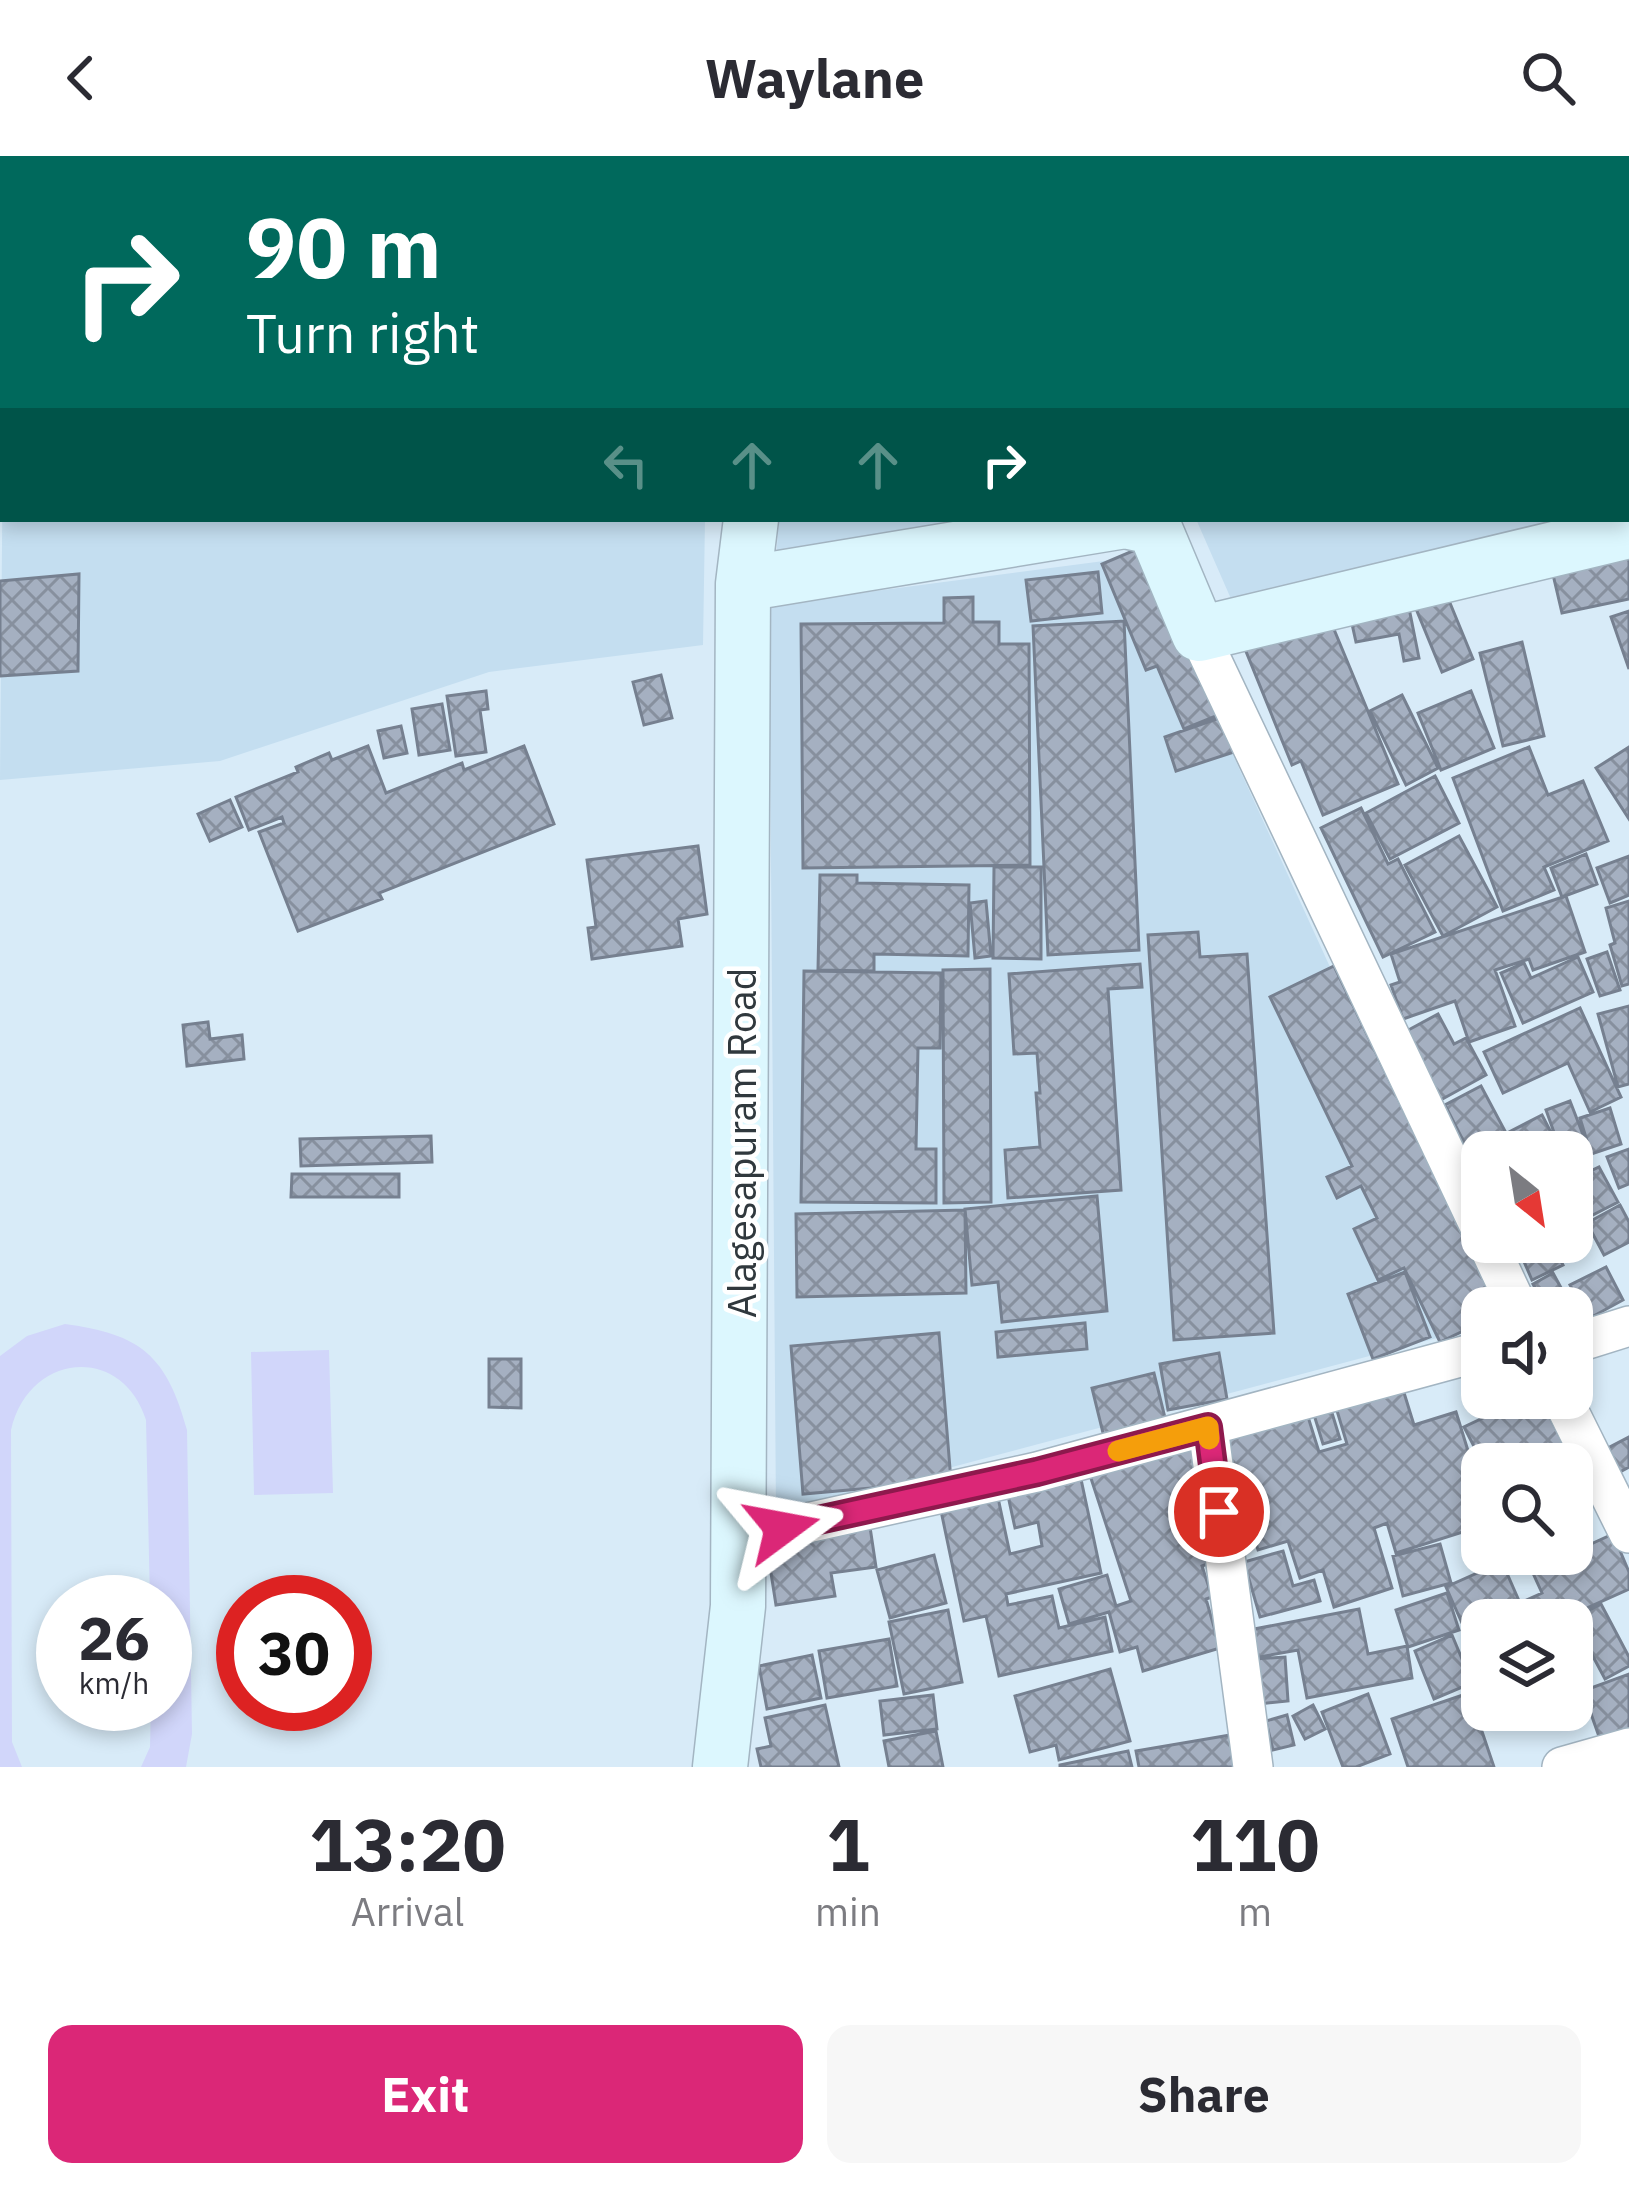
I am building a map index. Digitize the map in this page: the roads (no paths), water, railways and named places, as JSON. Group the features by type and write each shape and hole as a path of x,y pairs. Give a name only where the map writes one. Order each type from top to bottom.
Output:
{"main road":[{"name":"Alagesapuram Road","path":"720,1767 738,1606 743,584 752,522"},
{"path":"743,584 1119,522"},
{"path":"1130,522 1154,527 1199,634 1629,531"}],"street":[{"path":"1199,634 1461,1188"},
{"path":"1593,1338 1629,1326"},
{"path":"739,1538 1037,1472 1461,1357"},
{"path":"1572,1419 1629,1534"},
{"path":"1208,1427 1252,1767"},
{"path":"1562,1767 1629,1748"}]}
